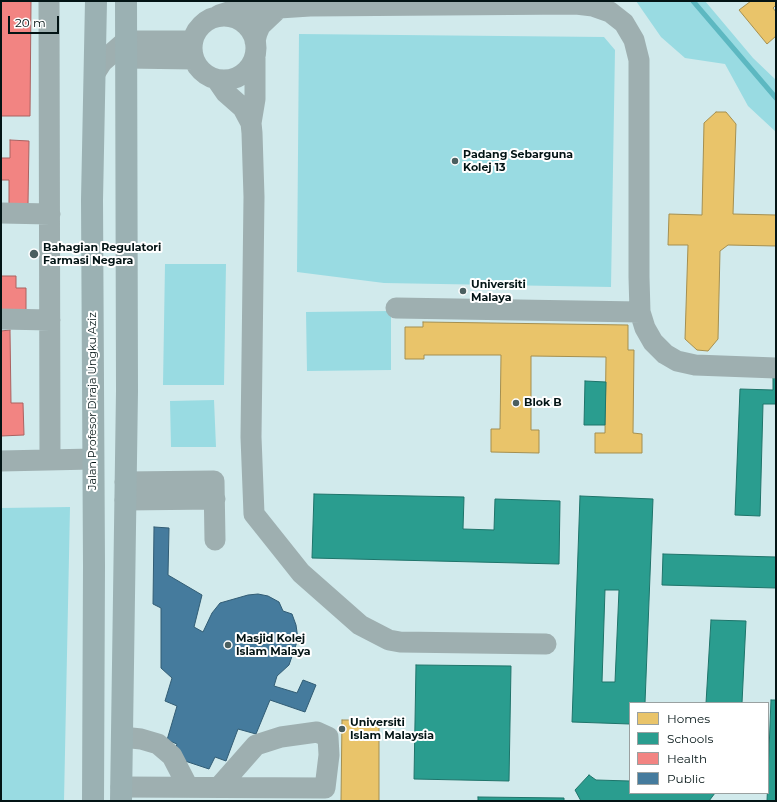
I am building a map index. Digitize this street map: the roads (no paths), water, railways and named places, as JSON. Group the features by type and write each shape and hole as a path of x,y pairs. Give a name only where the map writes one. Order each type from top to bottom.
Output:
{"main road":[{"name":"Jalan Profesor Diraja Ungku Aziz","path":"93,801 94,566 92,200 96,1"},
{"path":"121,794 127,391 126,1"},
{"path":"79,801 81,693 94,566"}],"lane":[{"path":"49,1 50,460"},
{"path":"213,18 224,16 234,18 244,23 251,31 255,50 247,70 236,79 226,81 217,80 207,76 199,69 193,50 195,34 200,27 213,18 228,11 241,8 576,4 593,6 610,12 624,23 634,40 639,60 639,277 640,312 645,328 653,342 665,354 678,361 695,365 776,368"},
{"path":"279,8 260,26 256,33 256,93 251,122 254,197 251,437 254,514 301,572 360,625 389,640 400,642 546,644"},
{"path":"95,73 102,62 126,50 193,50"},
{"path":"217,80 226,93 243,108 251,122"},
{"path":"1,213 50,214"},
{"path":"396,308 640,312"},
{"path":"1,319 50,320"},
{"path":"1,461 93,459"},
{"path":"125,491 214,481 215,540"},
{"path":"121,794 188,787 325,788 329,754 328,737 316,732 281,737 256,745 219,787"},
{"path":"122,737 158,744 172,756 188,787"}],"waterway":[{"path":"693,1 776,98"}],"place":[{"name":"Padang Sebarguna Kolej 13","path":"455,161"},
{"name":"Bahagian Regulatori Farmasi Negara","path":"34,254"},
{"name":"Universiti Malaya","path":"463,291"},
{"name":"Blok B","path":"516,403"},
{"name":"Masjid Kolej Islam Malaya","path":"228,645"},
{"name":"Universiti Islam Malaysia","path":"342,729"}]}
